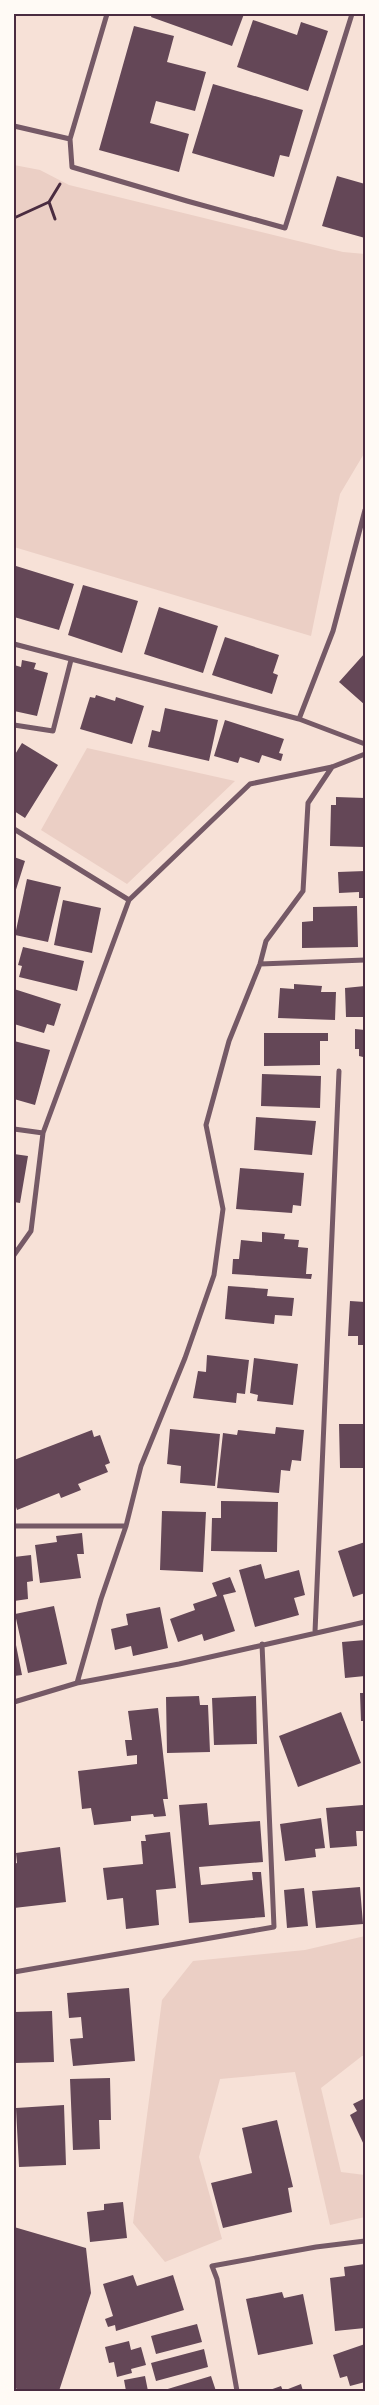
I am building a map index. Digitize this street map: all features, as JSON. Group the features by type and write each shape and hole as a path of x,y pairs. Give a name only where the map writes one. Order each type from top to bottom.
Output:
{"street":[{"path":"107,14 70,139 72,166 285,228 352,14"},
{"path":"14,126 70,139"},
{"path":"299,719 333,631 365,510"},
{"path":"14,644 299,719 365,744"},
{"path":"14,725 53,731 71,660"},
{"path":"14,1255 31,1231 43,1133 129,900 250,784 332,767 365,754"},
{"path":"77,1682 101,1599 126,1526 140,1466 185,1358 214,1275 223,1209 206,1125 229,1040 260,964 266,941 303,891 308,802 332,767"},
{"path":"14,829 129,900"},
{"path":"260,964 365,960"},
{"path":"315,1632 339,1071"},
{"path":"14,1129 43,1133"},
{"path":"14,1526 126,1526"},
{"path":"14,1702 77,1682 179,1664 365,1622"},
{"path":"14,1972 274,1927 262,1644"},
{"path":"237,2391 217,2279 212,2266 316,2247 365,2241"}],"path":[{"path":"14,218 49,202 72,166"},
{"path":"49,202 55,219"}],"shaded area":[{"path":"14,165 40,170 69,185 343,252 365,254 365,452 340,494 311,636 14,547"},
{"path":"87,748 235,781 127,884 41,830"},
{"path":"365,1936 365,2056 362,2056 321,2088 341,2172 365,2175 365,2217 330,2225 295,2072 220,2079 199,2157 222,2239 165,2262 133,2223 162,2000 193,1961 305,1950"}],"building":[{"path":"152,14 244,14 232,46 151,17"},
{"path":"253,20 297,35 301,22 328,31 308,91 237,67"},
{"path":"134,26 174,36 167,62 206,72 195,111 156,101 150,123 189,134 179,172 99,150"},
{"path":"213,84 303,110 289,157 280,155 274,177 192,153"},
{"path":"337,176 365,184 365,238 322,226"},
{"path":"16,566 74,584 59,630 14,617 14,573"},
{"path":"83,585 138,601 122,653 68,635"},
{"path":"159,607 218,626 203,673 144,654"},
{"path":"225,637 279,655 273,673 278,675 272,694 212,675"},
{"path":"365,653 365,705 339,682"},
{"path":"22,660 36,663 34,669 48,673 37,716 14,711 14,665 21,667"},
{"path":"96,695 115,701 116,697 144,706 132,744 80,729 90,697 95,698"},
{"path":"165,708 218,720 209,761 148,747 152,730 160,732"},
{"path":"225,720 284,739 279,753 283,754 281,761 262,755 259,763 240,757 238,763 214,756"},
{"path":"22,743 58,765 25,818 14,811 14,756"},
{"path":"336,797 365,798 365,847 330,846 331,805 336,805"},
{"path":"14,857 25,861 14,896"},
{"path":"365,871 365,898 359,898 359,892 339,893 338,872"},
{"path":"27,879 61,887 48,942 15,935"},
{"path":"63,900 101,908 92,953 54,945"},
{"path":"357,906 358,947 302,948 302,922 313,921 313,907"},
{"path":"23,947 84,961 77,991 19,977 22,966 18,965"},
{"path":"294,984 322,986 321,992 336,992 335,1020 278,1018 280,988 294,989"},
{"path":"365,986 365,1017 346,1017 345,988"},
{"path":"14,989 61,1004 54,1026 47,1024 44,1033 14,1024"},
{"path":"355,1029 365,1030 365,1063 363,1063 363,1057 359,1056 359,1049 355,1049"},
{"path":"264,1033 328,1033 328,1041 320,1041 320,1065 264,1066"},
{"path":"14,1041 50,1050 35,1105 14,1099"},
{"path":"262,1074 321,1076 320,1108 261,1106"},
{"path":"256,1117 316,1121 312,1155 254,1150"},
{"path":"14,1154 28,1156 20,1203 14,1202"},
{"path":"240,1168 304,1173 301,1206 293,1205 292,1213 236,1209"},
{"path":"262,1232 285,1234 284,1239 299,1240 298,1247 308,1248 306,1274 312,1274 311,1279 232,1274 233,1259 239,1259 241,1240 262,1242"},
{"path":"228,1286 268,1289 267,1296 294,1298 292,1316 275,1315 274,1324 225,1319"},
{"path":"350,1301 365,1302 365,1345 358,1345 358,1336 348,1336"},
{"path":"207,1355 249,1360 245,1394 237,1393 236,1403 193,1398 198,1371 206,1372"},
{"path":"254,1358 298,1364 293,1405 257,1401 258,1395 250,1393"},
{"path":"339,1424 365,1424 365,1468 340,1468"},
{"path":"276,1427 304,1430 301,1461 292,1460 290,1471 281,1470 279,1493 217,1488 223,1433 237,1435 238,1430 275,1434"},
{"path":"170,1429 220,1434 215,1486 180,1483 181,1466 167,1464"},
{"path":"92,1430 94,1437 100,1435 110,1463 105,1465 108,1472 78,1484 81,1490 61,1498 59,1493 17,1510 14,1501 14,1460"},
{"path":"221,1501 278,1502 277,1552 211,1551 212,1518 221,1518"},
{"path":"162,1511 206,1512 203,1572 160,1570"},
{"path":"82,1533 84,1554 77,1554 81,1578 40,1583 35,1545 57,1542 56,1536"},
{"path":"365,1542 365,1593 353,1597 338,1551"},
{"path":"31,1555 33,1581 27,1582 28,1599 14,1601 14,1557"},
{"path":"261,1564 265,1579 299,1570 305,1595 294,1598 299,1615 255,1627 239,1570"},
{"path":"230,1577 236,1592 223,1595 235,1631 204,1641 202,1634 178,1642 170,1619 195,1610 193,1604 217,1596 212,1583"},
{"path":"54,1606 67,1664 28,1673 15,1614"},
{"path":"160,1607 168,1648 133,1656 131,1646 115,1650 111,1629 128,1625 126,1614"},
{"path":"14,1635 22,1675 14,1676"},
{"path":"365,1640 365,1676 345,1678 342,1642"},
{"path":"360,1693 365,1693 365,1721 361,1721"},
{"path":"199,1696 200,1705 208,1705 210,1752 167,1753 166,1697"},
{"path":"256,1696 257,1744 214,1745 212,1698"},
{"path":"158,1708 168,1799 163,1799 166,1816 154,1817 153,1814 131,1816 131,1821 94,1825 91,1808 82,1809 78,1771 137,1764 137,1755 127,1756 125,1740 132,1740 128,1711"},
{"path":"341,1712 361,1763 298,1787 279,1736"},
{"path":"207,1803 209,1825 260,1821 263,1862 199,1867 201,1885 253,1880 252,1872 261,1872 265,1917 189,1923 179,1805"},
{"path":"363,1805 365,1831 356,1831 357,1846 330,1848 326,1808"},
{"path":"321,1818 325,1848 315,1849 316,1857 285,1861 280,1824"},
{"path":"170,1832 176,1888 156,1890 159,1925 126,1929 123,1898 107,1900 103,1868 143,1864 141,1841 146,1841 145,1835"},
{"path":"60,1847 66,1902 14,1908 14,1864 17,1863 16,1853"},
{"path":"360,1887 363,1924 316,1928 312,1891"},
{"path":"304,1888 308,1926 287,1928 284,1890"},
{"path":"129,1988 135,2061 73,2066 70,2039 83,2038 81,2017 69,2018 67,1993"},
{"path":"52,2011 54,2062 15,2063 14,2012"},
{"path":"110,2078 111,2120 99,2120 100,2149 73,2150 70,2079"},
{"path":"365,2098 365,2147 350,2115 357,2111 353,2104"},
{"path":"64,2105 66,2165 19,2167 16,2108"},
{"path":"277,2120 293,2187 288,2188 292,2212 223,2228 211,2183 252,2173 242,2128"},
{"path":"123,2202 127,2238 90,2242 87,2212 104,2210 104,2204"},
{"path":"14,2227 86,2248 91,2293 59,2391 24,2391 14,2388"},
{"path":"365,2264 365,2328 335,2331 330,2278 345,2276 344,2267"},
{"path":"133,2275 137,2286 173,2275 184,2310 116,2331 115,2325 108,2327 105,2319 113,2316 103,2284"},
{"path":"282,2292 284,2298 303,2294 313,2344 258,2355 246,2299"},
{"path":"197,2324 202,2342 156,2354 151,2336"},
{"path":"129,2341 131,2350 141,2347 146,2365 131,2369 132,2373 117,2377 114,2362 109,2363 105,2347"},
{"path":"365,2344 365,2382 350,2386 347,2376 340,2378 333,2355"},
{"path":"204,2349 208,2367 156,2381 151,2363"},
{"path":"145,2376 148,2391 126,2391 124,2380"},
{"path":"211,2376 216,2391 161,2391"},
{"path":"301,2384 303,2391 283,2391"},
{"path":"281,2386 283,2391 267,2391"}]}
